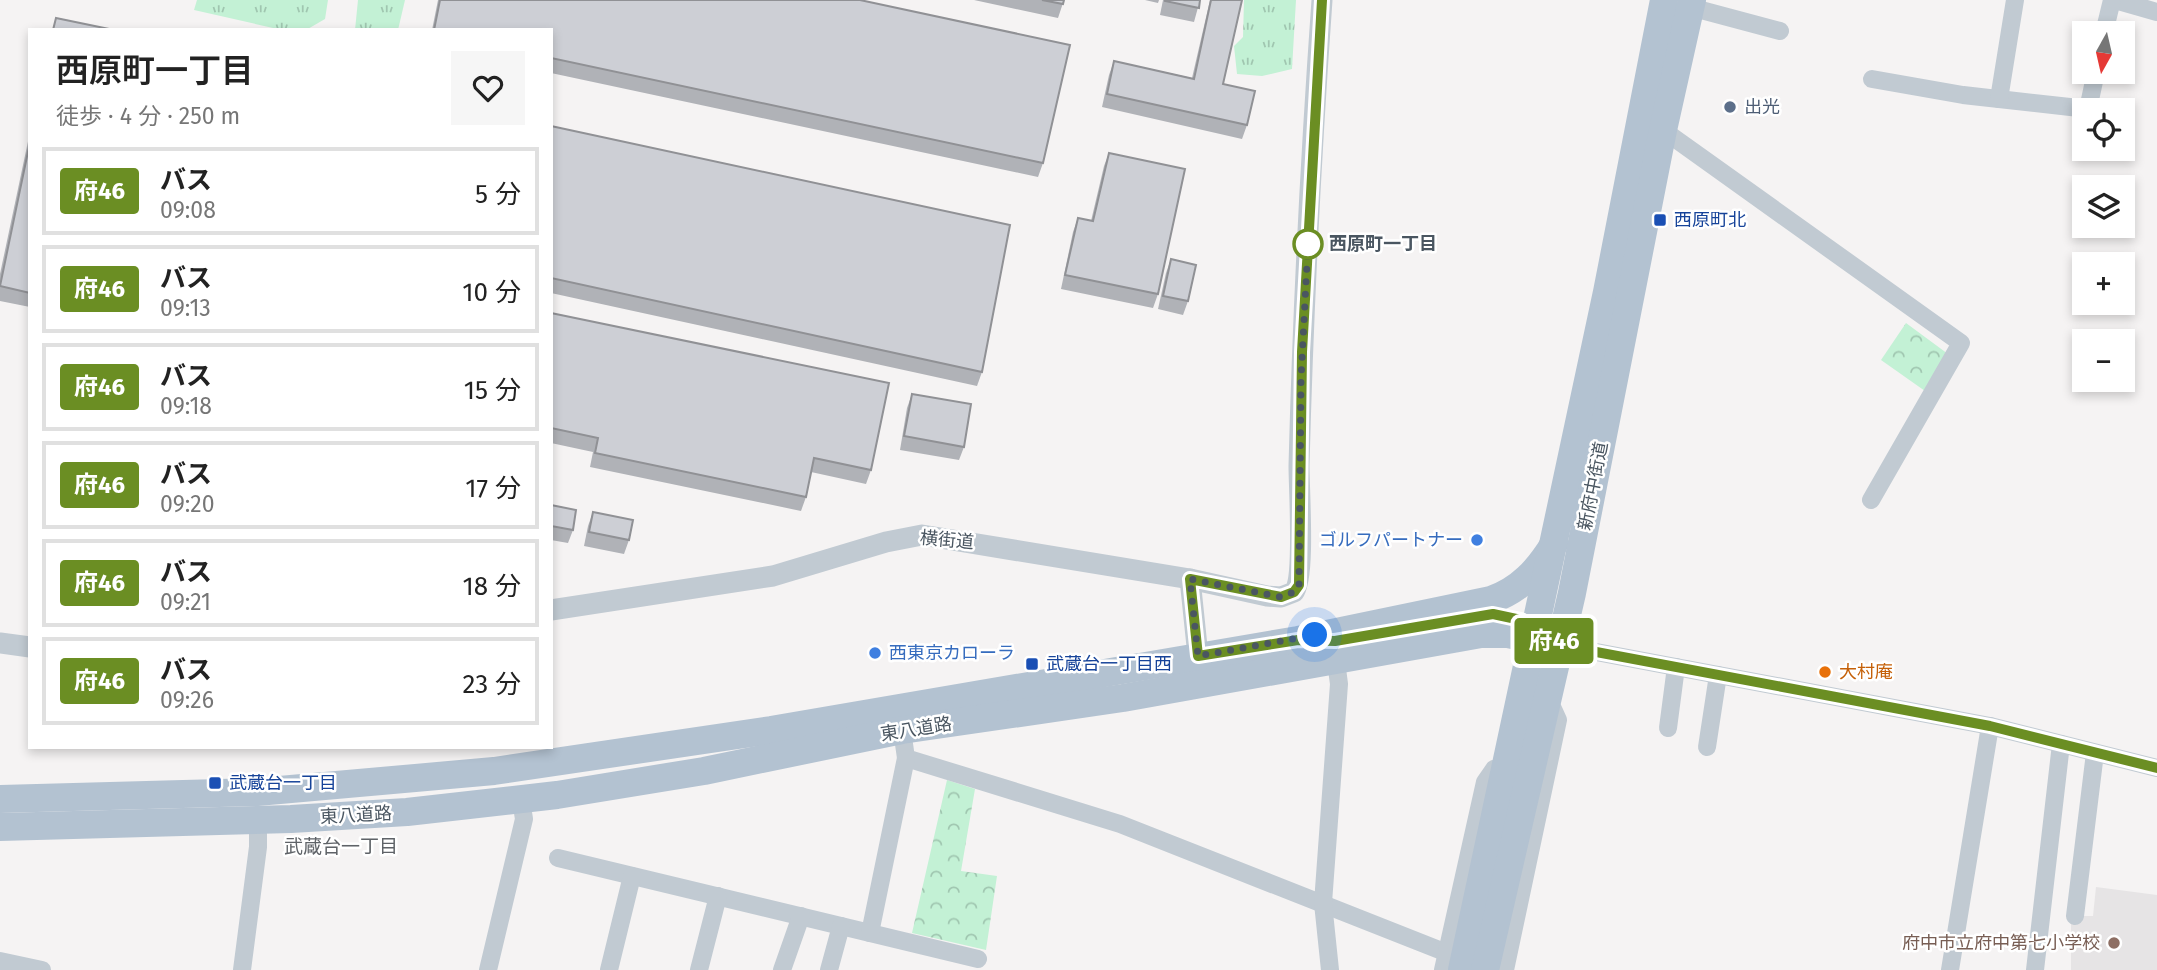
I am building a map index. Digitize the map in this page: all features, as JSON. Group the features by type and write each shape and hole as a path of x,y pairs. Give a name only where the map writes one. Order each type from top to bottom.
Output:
{"main road":[{"name":"新府中街道","path":"1485,970 1545,705 1543,637 1553,544 1654,58 1680,2"},
{"name":"新府中街道","path":"1451,964 1543,637 1663,130 1680,2"},
{"name":"東八道路","path":"0,799 189,795 494,771 771,730 1298,640 1500,597 1534,573 1553,544"},
{"name":"東八道路","path":"1298,640 1335,641 1478,615 1504,615 1543,637"},
{"name":"東八道路","path":"0,827 258,820 521,800 733,765 904,744 1123,698 1492,633 1543,637"},
{"path":"577,759 566,769 568,777 576,780 651,768 733,765"},
{"path":"314,787 402,791 475,785 485,788 487,795 476,805"}],"street":[{"name":"横街道","path":"553,610 773,576 886,542 922,535 1190,579 1281,597 1294,592 1299,585 1302,352 1322,0"},
{"path":"1998,99 2015,0"},
{"path":"2108,21 2114,0 2157,12"},
{"path":"1680,2 1780,31"},
{"path":"1872,79 1998,99 2088,109 2093,84"},
{"path":"1663,130 1961,343 1871,500"},
{"path":"1190,579 1198,656"},
{"path":"1543,637 1676,667 1990,726 2157,768"},
{"path":"0,643 28,647"},
{"path":"1330,970 1323,903 1339,684 1336,661"},
{"path":"1668,728 1676,667"},
{"path":"1707,747 1718,675"},
{"path":"1505,970 1558,720 1553,709 1545,705"},
{"path":"1950,970 1990,726"},
{"path":"870,933 904,744 1323,903 1451,964"},
{"path":"2035,970 2062,744"},
{"path":"2075,916 2095,753"},
{"path":"488,970 523,819 521,800"},
{"path":"242,970 258,847 258,820"},
{"path":"558,858 978,959"},
{"path":"609,970 632,876"},
{"path":"699,970 718,897"},
{"path":"782,970 801,916"},
{"path":"830,970 841,926"},
{"path":"0,961 42,970"}],"shaded area":[{"name":"府中市立府中第七小学校","path":"2096,887 2157,895 2157,970 2071,970 2071,916 2093,916"}],"green space":[{"path":"197,0 328,0 325,19 309,28 273,28 194,10"},
{"path":"358,0 405,0 398,28 355,28"},
{"path":"1244,0 1296,0 1292,69 1262,76 1237,74 1234,46 1243,37"},
{"path":"1906,323 1948,354 1925,391 1881,360"},
{"path":"947,780 975,789 961,871 997,876 986,950 912,933"}],"building":[{"path":"440,0 860,0 1070,45 1043,163 553,58 553,28 434,28"},
{"path":"1042,0 1064,0 1063,4"},
{"path":"1165,0 1200,0 1199,8"},
{"path":"1211,0 1242,0 1223,84 1255,91 1247,125 1107,94 1114,61 1194,79"},
{"path":"56,18 104,28 54,28"},
{"path":"553,126 1010,225 982,372 553,278"},
{"path":"28,152 28,293 0,286"},
{"path":"1109,153 1185,169 1158,294 1065,275 1078,218 1093,221"},
{"path":"1171,259 1196,265 1188,301 1163,296"},
{"path":"553,313 889,383 871,470 814,458 806,497 595,453 598,438 553,428"},
{"path":"912,394 971,404 964,447 904,436"},
{"path":"553,505 576,510 573,530 553,526"},
{"path":"593,512 633,520 629,540 589,532"}],"bus line":[{"name":"府46","path":"1322,0 1302,352 1298,510 1301,577 1294,592 1281,597 1190,579 1198,656 1298,640 1335,641 1478,615 1504,615 1536,628 1559,645 1990,726 2157,768"}],"place":[{"name":"出光","path":"1730,107"},
{"name":"西原町北","path":"1660,220"},
{"name":"西原町一丁目","path":"1308,244"},
{"name":"ゴルフパートナー","path":"1477,540"},
{"name":"西東京カローラ","path":"875,653"},
{"name":"武蔵台一丁目西","path":"1032,664"},
{"name":"大村庵","path":"1825,672"},
{"name":"武蔵台一丁目","path":"215,783"},
{"name":"府中市立府中第七小学校","path":"2114,943"}],"district":[{"name":"武蔵台一丁目","path":"341,846"}],"route":[{"path":"1308,244 1301,379 1299,585 1294,592 1281,597 1190,579 1198,656 1315,635"}]}
